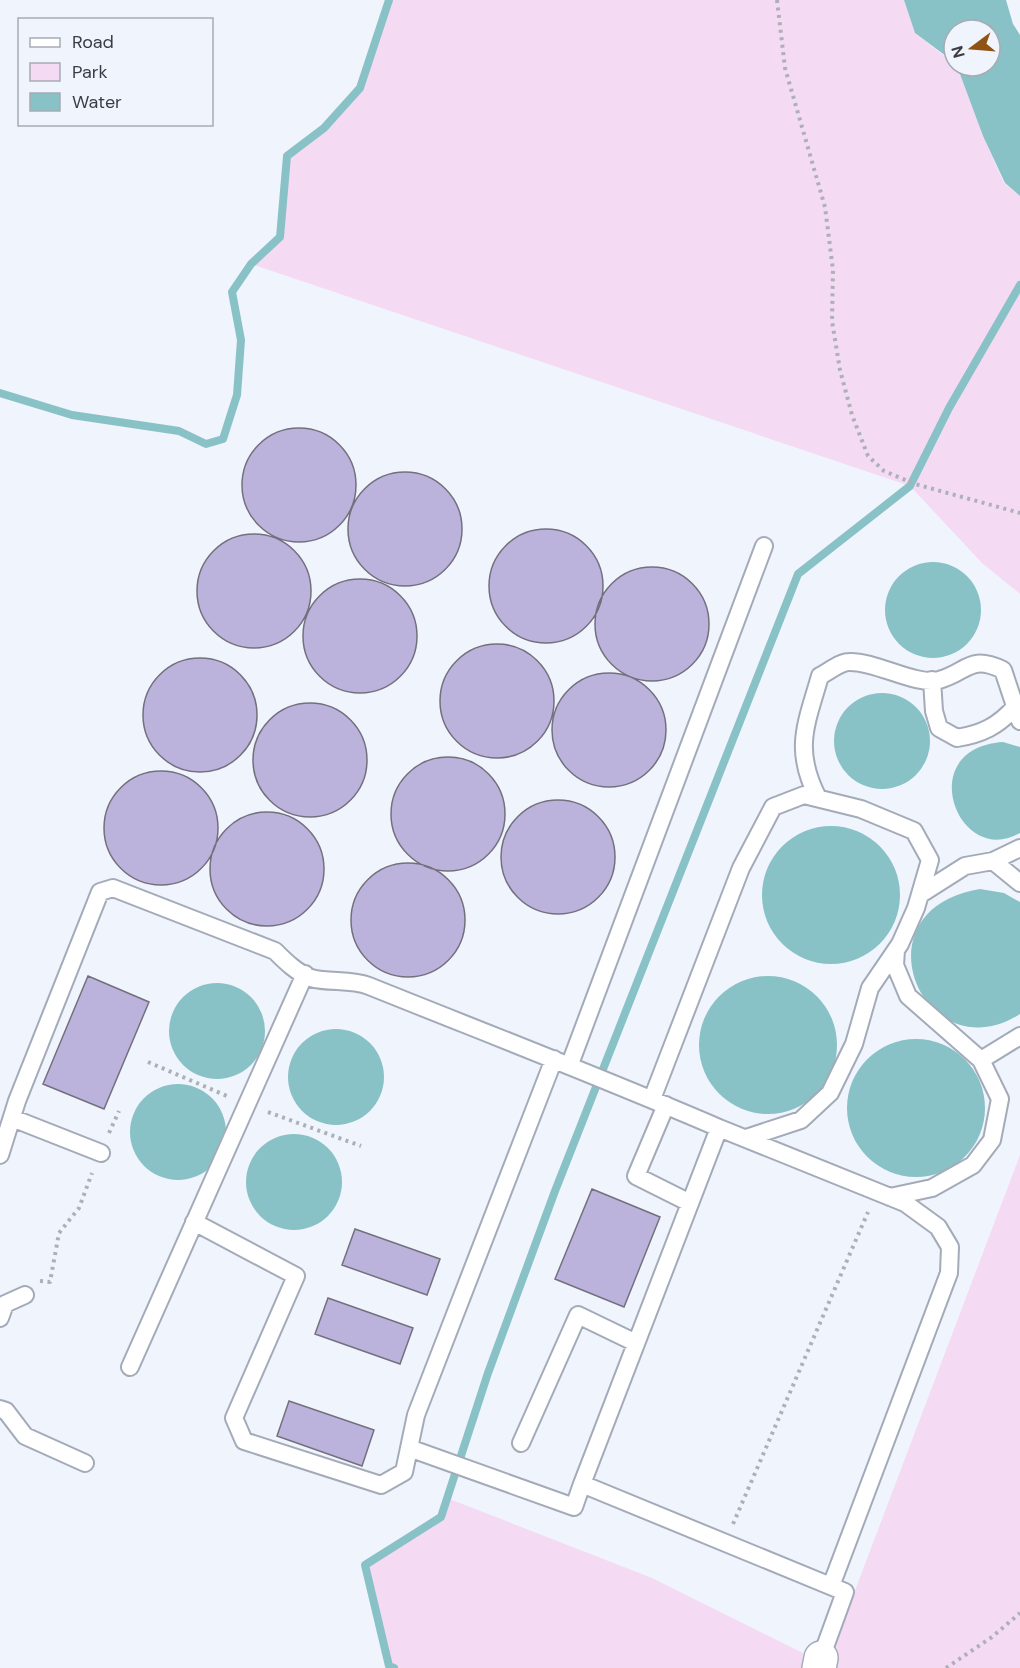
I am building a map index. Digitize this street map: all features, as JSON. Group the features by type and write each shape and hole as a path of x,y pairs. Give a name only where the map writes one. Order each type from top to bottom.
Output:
{"lane":[{"path":"194,1222 296,1276 234,1418 244,1441 381,1485 404,1472 416,1415 569,1064 765,546"},
{"path":"818,798 807,778 802,752 820,676 847,662 938,680 961,668 987,662 1003,670 1017,714 978,734 957,738 939,728 934,711 932,680"},
{"path":"690,1203 636,1176 659,1102 741,868 773,807 804,795 861,809 914,831 930,860 921,894 896,950 870,988 854,1044 830,1094 801,1120 746,1138"},
{"path":"921,894 966,866 993,861 1020,848"},
{"path":"993,861 1020,883"},
{"path":"0,1155 12,1118 99,892 113,888 275,951 290,966 312,978 366,985 527,1051 569,1064 905,1203 938,1227 950,1247 949,1273 831,1586"},
{"path":"883,1194 932,1188 973,1165 992,1140 1000,1099 981,1060 908,996 895,965 896,950"},
{"path":"130,1367 304,974"},
{"path":"981,1060 1020,1036"},
{"path":"12,1118 101,1153"},
{"path":"409,1448 574,1508 719,1128"},
{"path":"0,1318 5,1304 25,1295"},
{"path":"521,1443 578,1315 636,1343"},
{"path":"0,1409 6,1411 25,1436 85,1463"},
{"path":"582,1484 845,1592 820,1663"}],"path":[{"path":"777,0 785,68 825,207 833,270 832,321 840,370 852,415 868,456 884,471 915,484 1020,513"},
{"path":"25,1295 35,1280 50,1282 59,1233 79,1208 119,1112"},
{"path":"724,1543 883,1194"},
{"path":"946,1668 992,1637 1020,1613"}],"green space":[{"path":"389,0 904,0 915,33 942,54 942,78 961,78 983,136 1004,183 1020,196 1020,594 982,563 910,486 251,264 280,237 287,156 324,128 360,88"},
{"path":"1020,1155 1020,1668 828,1668 829,1659"},
{"path":"447,1498 652,1578 803,1653 801,1668 394,1668 389,1666 365,1565 441,1517"}],"water":[{"path":"904,0 1006,0 1013,24 1020,35 1020,196 1005,183 983,136 961,78 1002,78 1002,18 942,18 942,53 915,33"},
{"path":"933,562 951,566 967,576 977,592 981,610 977,628 967,644 951,654 933,658 915,654 899,644 889,628 885,610 889,592 899,576 915,566"},
{"path":"882,693 900,697 916,707 926,723 930,741 926,759 916,775 900,785 882,789 864,785 848,775 838,759 834,741 838,723 848,707 864,697"},
{"path":"1003,742 1020,747 1020,833 998,840 978,835 963,822 954,803 952,783 959,764 975,749"},
{"path":"831,826 857,831 880,846 895,869 900,895 895,921 880,944 857,959 831,964 805,959 782,944 767,921 762,895 767,869 782,846 805,831"},
{"path":"980,889 1004,893 1020,902 1020,1014 985,1027 955,1023 931,1007 916,982 911,954 919,926 941,903"},
{"path":"768,976 794,981 817,996 832,1019 837,1045 832,1071 817,1094 794,1109 768,1114 742,1109 719,1094 704,1071 699,1045 704,1019 719,996 742,981"},
{"path":"217,983 235,987 251,997 261,1013 265,1031 261,1049 251,1065 235,1075 217,1079 199,1075 183,1065 173,1049 169,1031 173,1013 183,997 199,987"},
{"path":"336,1029 354,1033 370,1043 380,1059 384,1077 380,1095 370,1111 354,1121 336,1125 318,1121 302,1111 292,1095 288,1077 292,1059 302,1043 318,1033"},
{"path":"916,1039 942,1044 965,1059 980,1082 985,1108 980,1134 965,1157 942,1172 916,1177 890,1172 867,1157 852,1134 847,1108 852,1082 867,1059 890,1044"},
{"path":"178,1084 196,1088 212,1098 222,1114 226,1132 222,1150 212,1166 196,1176 178,1180 160,1176 144,1166 134,1150 130,1132 134,1114 144,1098 160,1088"},
{"path":"294,1134 312,1138 328,1148 338,1164 342,1182 338,1200 328,1216 312,1226 294,1230 276,1226 260,1216 250,1200 246,1182 250,1164 260,1148 276,1138"}],"building":[{"path":"299,428 321,432 339,445 352,463 356,485 352,507 339,525 321,538 299,542 277,538 259,525 246,507 242,485 246,463 259,445 277,432"},
{"path":"405,472 427,476 445,489 458,507 462,529 458,551 445,569 427,582 405,586 383,582 365,569 352,551 348,529 352,507 365,489 383,476"},
{"path":"546,529 568,533 586,546 599,564 603,586 599,608 586,626 568,639 546,643 524,639 506,626 493,608 489,586 493,564 506,546 524,533"},
{"path":"254,534 276,538 294,551 307,569 311,591 307,613 294,631 276,644 254,648 232,644 214,631 201,613 197,591 201,569 214,551 232,538"},
{"path":"652,567 674,571 692,584 705,602 709,624 705,646 692,664 674,677 652,681 630,677 612,664 599,646 595,624 599,602 612,584 630,571"},
{"path":"360,579 382,583 400,596 413,614 417,636 413,658 400,676 382,689 360,693 338,689 320,676 307,658 303,636 307,614 320,596 338,583"},
{"path":"497,644 519,648 537,661 550,679 554,701 550,723 537,741 519,754 497,758 475,754 457,741 444,723 440,701 444,679 457,661 475,648"},
{"path":"200,658 222,662 240,675 253,693 257,715 253,737 240,755 222,768 200,772 178,768 160,755 147,737 143,715 147,693 160,675 178,662"},
{"path":"609,673 631,677 649,690 662,708 666,730 662,752 649,770 631,783 609,787 587,783 569,770 556,752 552,730 556,708 569,690 587,677"},
{"path":"310,703 332,707 350,720 363,738 367,760 363,782 350,800 332,813 310,817 288,813 270,800 257,782 253,760 257,738 270,720 288,707"},
{"path":"448,757 470,761 488,774 501,792 505,814 501,836 488,854 470,867 448,871 426,867 408,854 395,836 391,814 395,792 408,774 426,761"},
{"path":"161,771 183,775 201,788 214,806 218,828 214,850 201,868 183,881 161,885 139,881 121,868 108,850 104,828 108,806 121,788 139,775"},
{"path":"558,800 580,804 598,817 611,835 615,857 611,879 598,897 580,910 558,914 536,910 518,897 505,879 501,857 505,835 518,817 536,804"},
{"path":"267,812 289,816 307,829 320,847 324,869 320,891 307,909 289,922 267,926 245,922 227,909 214,891 210,869 214,847 227,829 245,816"},
{"path":"408,863 430,867 448,880 461,898 465,920 461,942 448,960 430,973 408,977 386,973 368,960 355,942 351,920 355,898 368,880 386,867"},
{"path":"88,976 149,1002 104,1109 43,1084"},
{"path":"592,1189 660,1217 624,1307 555,1279"},
{"path":"355,1229 440,1259 427,1295 342,1265"},
{"path":"328,1298 413,1328 400,1364 315,1334"},
{"path":"289,1401 374,1430 362,1466 277,1436"}],"waterway":[{"path":"0,393 72,415 179,431 206,444 223,439 237,395 241,340 232,292 251,264 280,237 287,156 324,128 360,88 389,0"},
{"path":"394,1668 389,1666 365,1565 441,1517 488,1373 555,1191 798,574 910,486 949,408 1020,285"}]}
